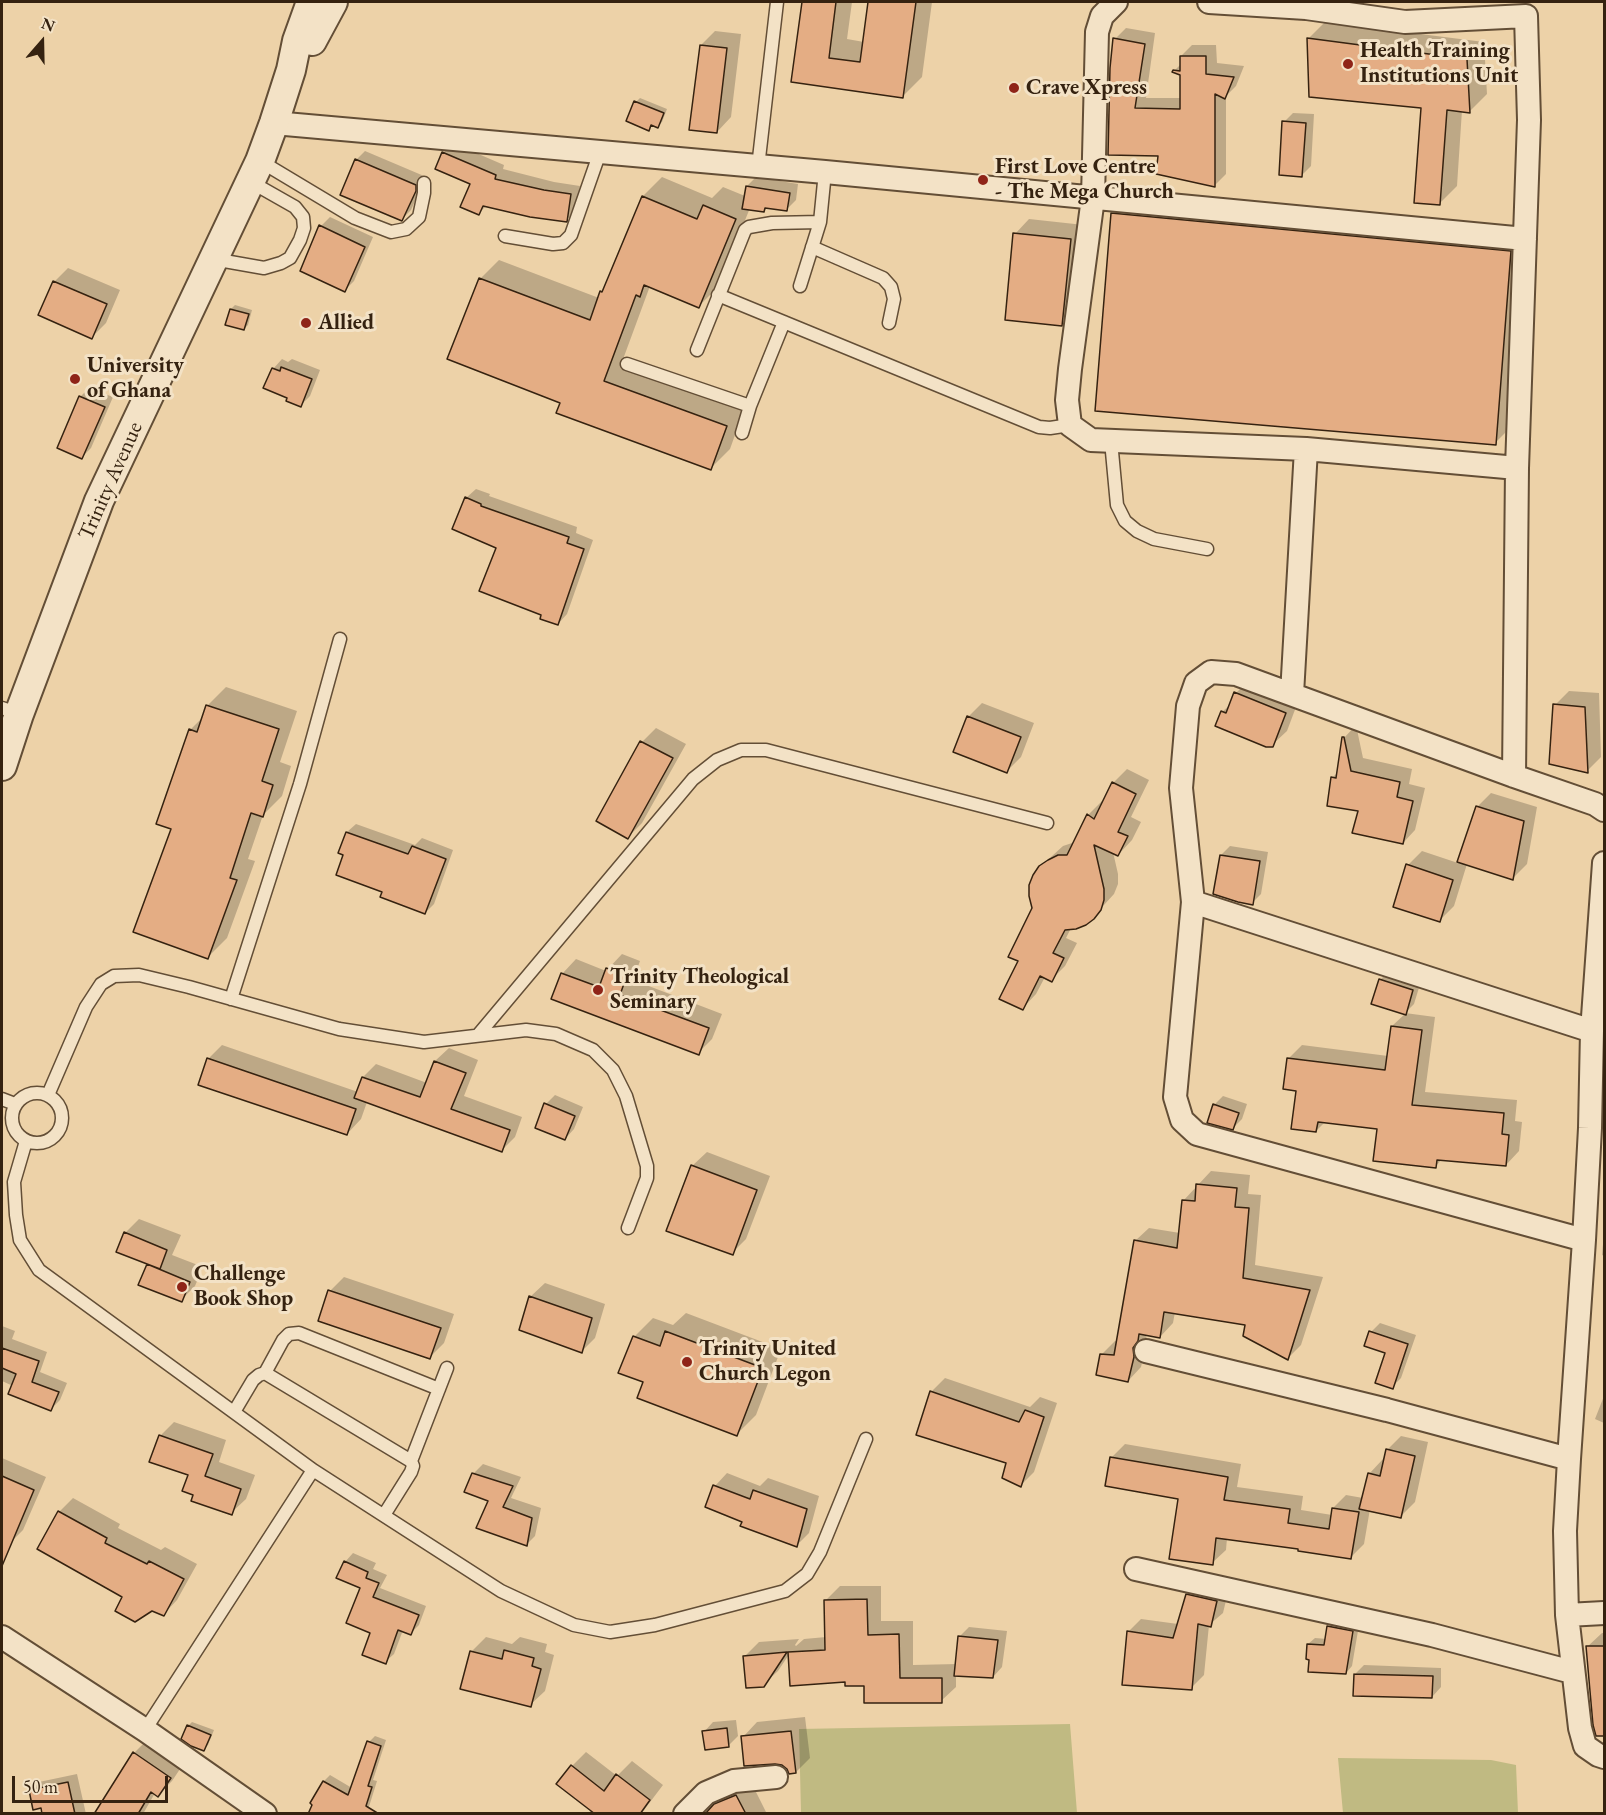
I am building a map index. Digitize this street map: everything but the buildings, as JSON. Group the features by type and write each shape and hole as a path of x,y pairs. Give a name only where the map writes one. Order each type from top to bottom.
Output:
{"street":[{"name":"Trinity Avenue","path":"2,766 8,722 99,501 256,172 274,123 291,70 297,41 311,2"},
{"name":"Trinity Avenue","path":"291,70 307,50 333,2"},
{"path":"1209,2 1306,8 1405,22 1526,16 1529,120 1517,468 1514,776"},
{"path":"1107,6 1097,32 1093,198 1070,369 1067,400 1070,425 1091,440 1306,449 1517,468"},
{"path":"274,123 825,172 1525,239"},
{"path":"1292,694 1306,449"},
{"path":"1584,1240 1197,1134 1182,1120 1175,1096 1193,902 1181,788 1188,706 1196,683 1211,672 1236,674 1595,804 1605,810"},
{"path":"1605,863 1592,1031 1584,1240 1565,1531 1567,1615 1580,1728 1585,1746 1605,1757"},
{"path":"1193,902 1592,1031"},
{"path":"1146,1351 1387,1410 1569,1459"},
{"path":"1136,1569 1432,1635 1572,1672"},
{"path":"1567,1615 1605,1613"},
{"path":"2,1636 145,1730 265,1814"},
{"path":"685,1814 706,1793 734,1781 776,1777"}],"lane":[{"path":"758,166 777,2"},
{"path":"506,236 553,244 563,243 571,235 600,153"},
{"path":"256,172 355,218 391,232 405,229 419,217 424,183"},
{"path":"213,259 264,268 290,258 300,240 304,228 303,217 256,172"},
{"path":"800,286 820,222 825,172"},
{"path":"697,350 745,230 749,227 772,223 820,222"},
{"path":"812,247 883,278 891,287 894,298 889,323"},
{"path":"718,295 1039,427 1070,425"},
{"path":"742,433 750,406 784,322"},
{"path":"627,364 750,406"},
{"path":"1111,441 1117,505 1125,521 1137,531 1154,539 1207,549"},
{"path":"231,999 300,784 340,639"},
{"path":"478,1035 693,779 717,760 741,750 766,750 1047,823"},
{"path":"48,1095 86,1007 101,984 114,976 140,975 339,1029 424,1042 526,1030 556,1034 592,1050 613,1070 626,1096 647,1166 647,1178 628,1228"},
{"path":"36,1092 48,1095 57,1102 62,1114 61,1126 55,1137 44,1143 32,1143 20,1138 7,1121 15,1104 24,1096 36,1092"},
{"path":"2,1099 15,1104"},
{"path":"26,1141 14,1182 16,1215 20,1240 39,1270 313,1470 501,1591 574,1624 610,1632 655,1625 785,1590 807,1574 820,1552 866,1439"},
{"path":"234,1412 253,1380 265,1373 283,1340 289,1334 299,1333 439,1389"},
{"path":"384,1515 411,1472 413,1466 411,1461 447,1368"},
{"path":"265,1373 411,1461"},
{"path":"145,1730 313,1470"}],"shaded area":[{"path":"1070,1724 1077,1813 801,1813 799,1729"},
{"path":"1338,1758 1491,1760 1516,1765 1518,1813 1343,1813"}],"place":[{"name":"Health Training Institutions Unit","path":"1348,64"},
{"name":"Crave Xpress","path":"1014,88"},
{"name":"First Love Centre - The Mega Church","path":"983,180"},
{"name":"Allied","path":"306,323"},
{"name":"University of Ghana","path":"75,379"},
{"name":"Trinity Theological Seminary","path":"598,990"},
{"name":"Challenge Book Shop","path":"182,1287"},
{"name":"Trinity United Church Legon","path":"687,1362"}]}
